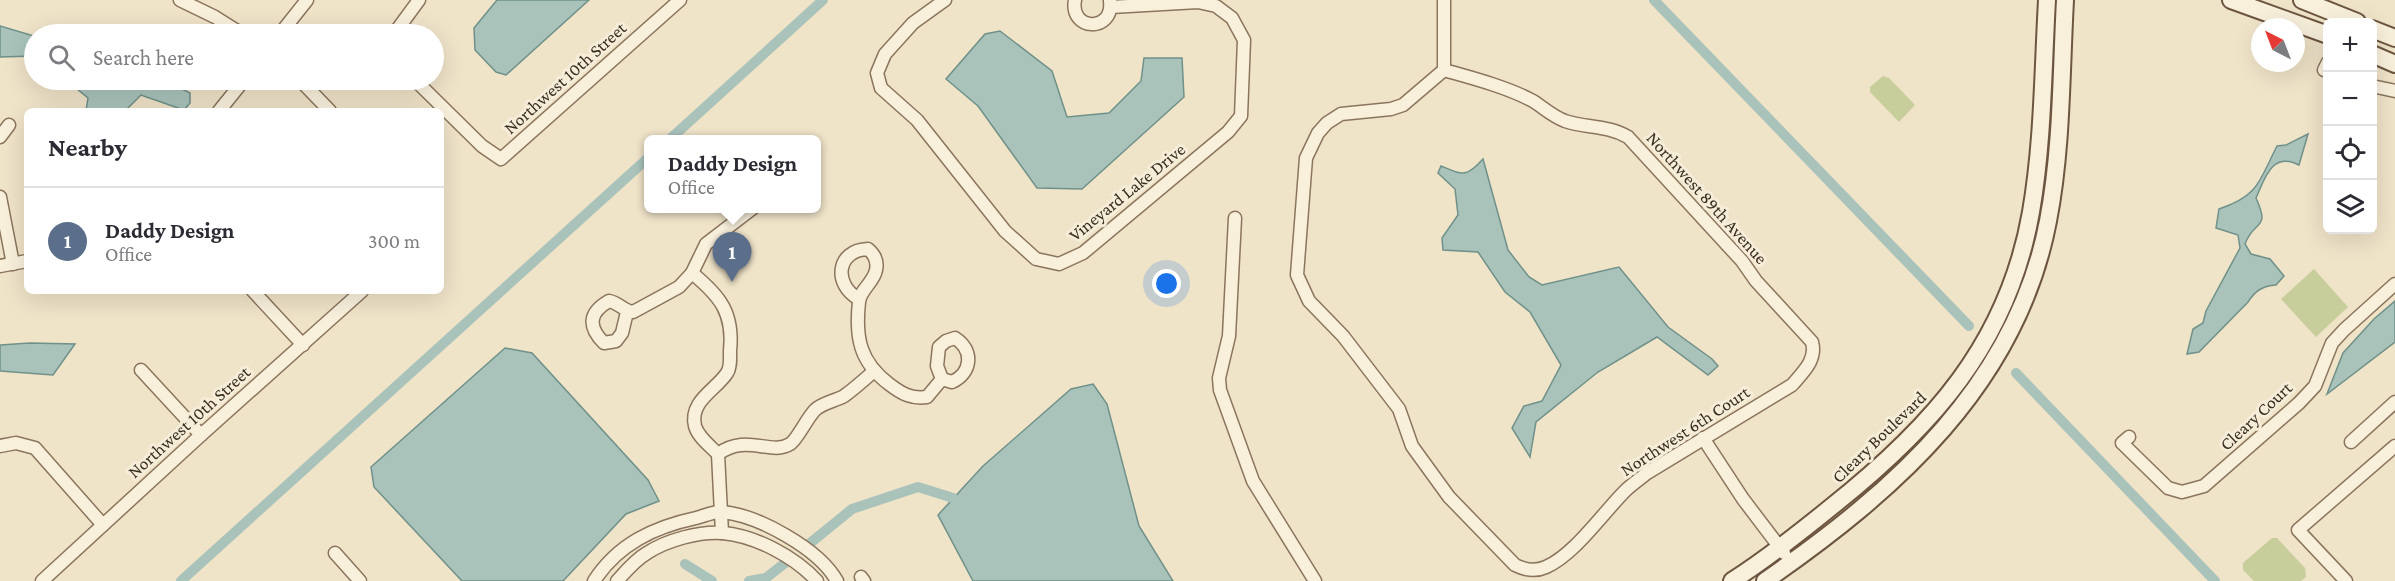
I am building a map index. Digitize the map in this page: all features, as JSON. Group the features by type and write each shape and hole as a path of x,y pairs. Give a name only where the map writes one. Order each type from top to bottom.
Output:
{"street":[{"path":"180,0 226,24"},
{"path":"288,24 307,0"},
{"path":"401,24 419,0"},
{"name":"Northwest 10th Street","path":"444,109 482,146 501,159 680,0"},
{"name":"Vineyard Lake Drive","path":"945,0 913,23 885,54 877,73 881,88 917,120 1005,231 1036,259 1059,264 1083,253 1228,132 1241,116 1244,40 1232,18 1216,6 1198,2 1110,4"},
{"path":"1444,0 1444,70"},
{"name":"Cleary Boulevard","path":"1732,581 1780,547 1868,478 1919,430 1963,376 1998,316 2023,247 2036,180 2047,0"},
{"path":"1764,581 1859,510 1937,438 1981,384 2016,322 2041,255 2049,220 2056,168 2065,0"},
{"path":"2231,0 2323,33"},
{"path":"2302,0 2345,18"},
{"path":"1071,1 1079,19 1090,24 1096,24 1106,18 1110,4"},
{"path":"2377,31 2395,38"},
{"path":"2377,56 2395,64"},
{"name":"Northwest 89th Avenue","path":"1444,70 1479,80 1533,101 1549,113 1566,121 1611,129 1628,137 1742,261 1756,281 1812,342 1814,350"},
{"name":"Northwest 6th Court","path":"1444,70 1403,105 1391,109 1341,114 1327,123 1318,133 1306,158 1296,276 1309,301 1343,336 1399,409 1412,446 1449,497 1515,565 1524,570 1547,567 1578,543 1626,489 1647,473 1792,385 1806,369 1814,350"},
{"path":"2377,87 2395,91"},
{"path":"221,108 236,90"},
{"path":"310,90 327,108"},
{"name":"Northwest 10th Street","path":"425,90 443,108"},
{"path":"0,136 9,125"},
{"path":"0,197 6,265 24,262"},
{"path":"627,312 633,312 679,287 692,273 706,244 716,239 747,213"},
{"path":"1235,218 1229,336 1219,378 1220,390 1253,481 1315,581"},
{"path":"692,273 720,299 728,315 732,332 729,370 718,386 704,395 695,414 694,425 699,435 718,454 722,533"},
{"name":"Cleary Court","path":"2129,437 2122,443 2168,488 2182,492 2204,486 2315,386 2332,344 2344,330 2395,284"},
{"path":"256,294 303,345"},
{"name":"Northwest 10th Street","path":"42,581 359,294"},
{"path":"859,299 859,340 864,358 873,372 902,393 915,399 927,397 942,379"},
{"path":"141,370 201,435"},
{"path":"718,454 726,448 735,446 756,444 775,449 791,444 816,408 844,396 873,372"},
{"path":"2351,442 2395,402"},
{"path":"1703,438 1743,500 1791,563"},
{"path":"0,446 16,443 35,448 103,525"},
{"path":"2346,581 2298,530 2394,450"},
{"path":"594,581 605,565 631,542 670,523 721,512 752,520 783,534 816,555 837,581"},
{"path":"616,581 650,551 687,537 722,533 746,538 776,551 808,571 817,581"},
{"path":"336,553 360,581"}],"green space":[{"path":"1883,76 1889,78 1915,105 1899,122 1870,92 1870,87"},
{"path":"2314,269 2348,307 2316,337 2281,299"},
{"path":"2272,538 2277,538 2305,568 2306,577 2301,581 2254,581 2243,570 2243,563"}],"water":[{"path":"497,0 589,0 506,75 496,72 475,50 474,28"},
{"path":"0,26 24,33 24,56 0,57"},
{"path":"1000,31 1052,71 1067,117 1109,113 1141,81 1144,58 1182,58 1184,97 1082,189 1037,188 978,106 946,79 985,34"},
{"path":"78,90 184,90 190,93 190,103 186,108 178,108 141,95 128,108 86,108 88,98"},
{"path":"2308,134 2299,165 2282,161 2266,175 2256,198 2262,216 2260,224 2245,244 2251,254 2270,259 2284,276 2276,285 2256,292 2199,352 2187,354 2193,329 2203,323 2206,311 2240,248 2238,235 2216,228 2219,209 2250,193 2261,178 2277,146 2286,145"},
{"path":"1483,159 1508,250 1529,277 1542,285 1619,267 1668,327 1712,359 1718,366 1708,375 1657,337 1598,372 1536,422 1530,457 1512,428 1524,406 1542,401 1561,365 1530,312 1505,292 1478,252 1443,250 1442,238 1458,215 1455,189 1438,173 1441,166 1464,173"},
{"path":"2395,301 2395,342 2327,394 2343,353 2374,319"},
{"path":"75,344 53,375 0,371 0,345"},
{"path":"505,348 532,353 648,480 659,501 626,514 563,581 462,581 374,487 371,467"},
{"path":"1093,384 1107,404 1139,526 1173,581 973,581 938,515 983,466 1071,389"}],"waterway":[{"path":"674,135 823,0"},
{"path":"1654,0 1969,326"},
{"path":"181,581 644,162"},
{"path":"2016,373 2215,581"},
{"path":"809,544 852,509 918,487 953,498"},
{"path":"749,581 766,578 785,563"},
{"path":"685,564 712,581"}],"place":[{"name":"Daddy Design","path":"732,282"}]}
